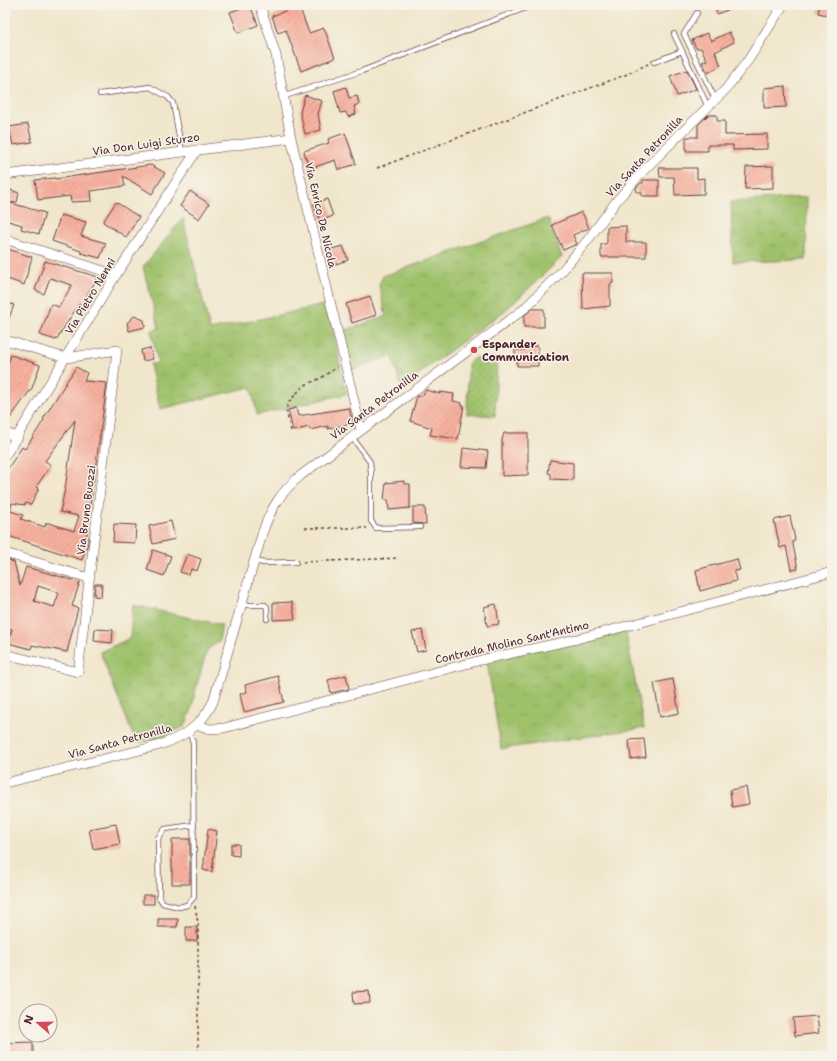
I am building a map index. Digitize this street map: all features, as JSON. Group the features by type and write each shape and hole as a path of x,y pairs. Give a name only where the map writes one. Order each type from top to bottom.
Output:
{"street":[{"name":"Via Enrico De Nicola","path":"260,5 276,55 285,96 291,138 361,430"},
{"name":"Via Santa Petronilla","path":"5,783 157,746 190,732 198,725 207,714 213,702 254,560 270,513 279,497 300,476 524,309 536,298 588,241 618,199 647,167 716,99 749,59 783,5"},
{"name":"Via Don Luigi Sturzo","path":"5,175 291,138"},
{"name":"Via Pietro Nenni","path":"5,456 116,275 197,150"},
{"path":"5,239 116,275"},
{"path":"5,340 66,358"},
{"name":"Via Bruno Buozzi","path":"5,654 78,672 117,350 66,358"},
{"path":"5,433 18,437"},
{"path":"5,553 89,578"},
{"name":"Contrada Molino Sant'Antimo","path":"198,725 210,729 224,728 481,660 577,639 832,572"}],"lane":[{"path":"285,96 362,71 533,5"},
{"path":"697,13 684,34 716,99"},
{"path":"674,34 708,107"},
{"path":"654,62 682,51"},
{"path":"100,94 150,87 168,97 173,103 182,152"},
{"path":"352,437 370,462 372,526 376,528 420,528"},
{"path":"254,560 264,563 296,562"},
{"path":"241,604 265,605 267,607 267,619"},
{"path":"190,732 193,742 194,826 194,897 186,906 179,907 163,902 158,893 160,834 165,830 174,827 194,826"}],"path":[{"path":"377,168 654,62"},
{"path":"291,431 286,410 288,403 303,386 321,378 338,366 343,357"},
{"path":"305,528 368,528 372,526"},
{"path":"296,562 400,558"},
{"path":"194,897 198,923 198,1056"}],"green space":[{"path":"807,197 806,260 733,262 731,202"},
{"path":"183,218 210,330 328,304 346,394 257,415 251,387 160,409 150,364 158,363 151,331 159,328 143,267"},
{"path":"548,218 562,257 507,309 401,387 392,355 350,371 343,331 386,316 379,285 383,276"},
{"path":"474,358 497,358 495,416 467,414 468,364"},
{"path":"133,605 222,625 219,641 207,650 191,711 185,726 165,736 136,743 100,652 130,638"},
{"path":"625,629 644,728 501,749 487,661"}],"building":[{"path":"250,5 258,25 238,33 230,12"},
{"path":"714,5 738,5 738,6 717,14"},
{"path":"820,5 832,5 832,16 818,13"},
{"path":"299,6 309,33 324,28 335,58 301,71 286,30 278,33 272,16"},
{"path":"729,32 734,42 715,52 721,65 708,73 702,62 707,60 701,48 696,48 692,40 707,33 711,41"},
{"path":"687,70 696,89 677,96 670,76"},
{"path":"785,86 786,107 764,108 764,88"},
{"path":"346,87 349,98 357,96 359,104 354,106 356,114 348,117 346,112 340,113 334,91"},
{"path":"305,95 322,101 318,114 321,130 305,134 300,112"},
{"path":"708,115 717,115 717,121 725,121 725,135 767,134 767,149 733,150 733,145 708,145 708,151 686,151 686,137 698,137 698,125"},
{"path":"28,124 32,142 13,145 9,127"},
{"path":"345,133 356,164 338,170 335,160 309,169 304,151 329,143 328,139"},
{"path":"151,165 165,173 152,194 123,176 125,186 91,191 92,201 71,202 70,196 38,200 35,180 55,179"},
{"path":"773,166 773,188 745,189 746,167"},
{"path":"659,168 697,168 697,179 704,178 704,194 675,195 674,177 660,177"},
{"path":"643,180 659,180 659,196 642,196 642,192 637,192 636,188 643,183"},
{"path":"5,188 19,193 17,202 11,203 45,213 39,234 21,229 22,225 5,220"},
{"path":"190,191 209,204 199,219 180,206"},
{"path":"327,199 333,216 320,221 314,204"},
{"path":"116,202 139,217 126,237 103,222"},
{"path":"582,212 589,228 573,235 577,244 563,250 552,225"},
{"path":"61,215 86,222 81,236 106,243 100,258 81,253 81,251 52,241"},
{"path":"626,226 626,242 646,242 646,257 601,257 601,244 606,244 607,242 607,227"},
{"path":"343,246 348,260 333,265 328,250"},
{"path":"5,248 32,257 24,285 5,278"},
{"path":"45,261 98,277 81,305 79,304 56,340 40,335 51,304 59,307 72,285 50,278 44,294 35,290"},
{"path":"582,273 613,273 613,283 610,284 610,306 583,309"},
{"path":"370,296 376,315 352,323 346,304"},
{"path":"5,302 14,305 6,326 5,326"},
{"path":"532,309 544,309 544,327 524,327 524,316"},
{"path":"134,316 144,320 145,327 129,331 127,323"},
{"path":"525,346 538,346 538,366 517,366 517,360 515,360 515,350 525,350"},
{"path":"150,348 153,359 143,361 141,350"},
{"path":"11,355 40,365 32,388 5,425 5,372"},
{"path":"76,367 87,373 84,381 107,383 91,500 85,529 88,530 86,536 88,537 88,543 82,560 5,535 5,473 22,447 25,449 44,420 43,419","holes":["75,420 65,489 60,512 79,516 74,531 49,523 46,523 45,527 21,519 23,515 10,511 12,503 25,505 26,503 31,505 39,488 36,487 51,465 45,461"]},
{"path":"426,390 440,394 440,392 454,394 453,401 464,405 458,439 430,435 432,428 410,421 417,396 422,396"},
{"path":"296,408 298,416 349,408 353,423 328,429 328,426 310,430 309,427 293,431 288,410"},
{"path":"504,433 528,433 528,475 502,476 502,440"},
{"path":"463,448 488,451 486,468 461,467"},
{"path":"550,460 573,463 573,480 551,479 551,474 548,473"},
{"path":"404,481 404,484 410,484 410,508 389,510 388,500 384,500 386,483"},
{"path":"413,507 425,507 426,524 413,523"},
{"path":"790,516 795,540 793,541 793,545 798,569 791,570 786,546 780,548 774,520"},
{"path":"171,521 175,539 153,544 149,526"},
{"path":"114,524 136,525 135,543 113,542"},
{"path":"153,550 171,556 164,576 147,570"},
{"path":"187,554 201,559 197,571 191,569 189,575 180,572"},
{"path":"5,559 14,562 20,586 26,567 80,582 72,606 78,608 67,652 32,645 31,649 8,643 12,629 5,627","holes":["38,586 59,593 54,607 34,601"]},
{"path":"737,559 740,570 734,571 736,581 700,591 696,570"},
{"path":"95,584 102,584 101,597 94,596"},
{"path":"292,602 295,619 273,620 273,603"},
{"path":"496,604 499,624 487,626 484,607"},
{"path":"95,629 113,630 112,643 94,641"},
{"path":"422,630 426,650 417,652 412,632"},
{"path":"346,675 349,689 331,693 328,680"},
{"path":"278,676 284,702 244,712 240,694 247,692 245,685"},
{"path":"673,679 679,713 660,717 654,683"},
{"path":"644,739 646,757 631,759 629,740"},
{"path":"746,787 749,804 732,807 730,790"},
{"path":"116,824 120,844 93,849 89,829"},
{"path":"208,829 217,831 212,872 203,870"},
{"path":"172,839 190,839 190,884 172,884"},
{"path":"231,844 239,844 239,856 231,855"},
{"path":"143,895 154,895 154,904 143,904"},
{"path":"158,919 178,919 177,927 158,927"},
{"path":"186,927 197,927 197,941 186,941"},
{"path":"369,991 370,1003 354,1004 353,992"},
{"path":"817,1016 819,1033 795,1036 793,1018"},
{"path":"5,1043 33,1043 33,1056 7,1056 7,1054 5,1054"}],"place":[{"name":"Espander Communication","path":"474,350"}]}
